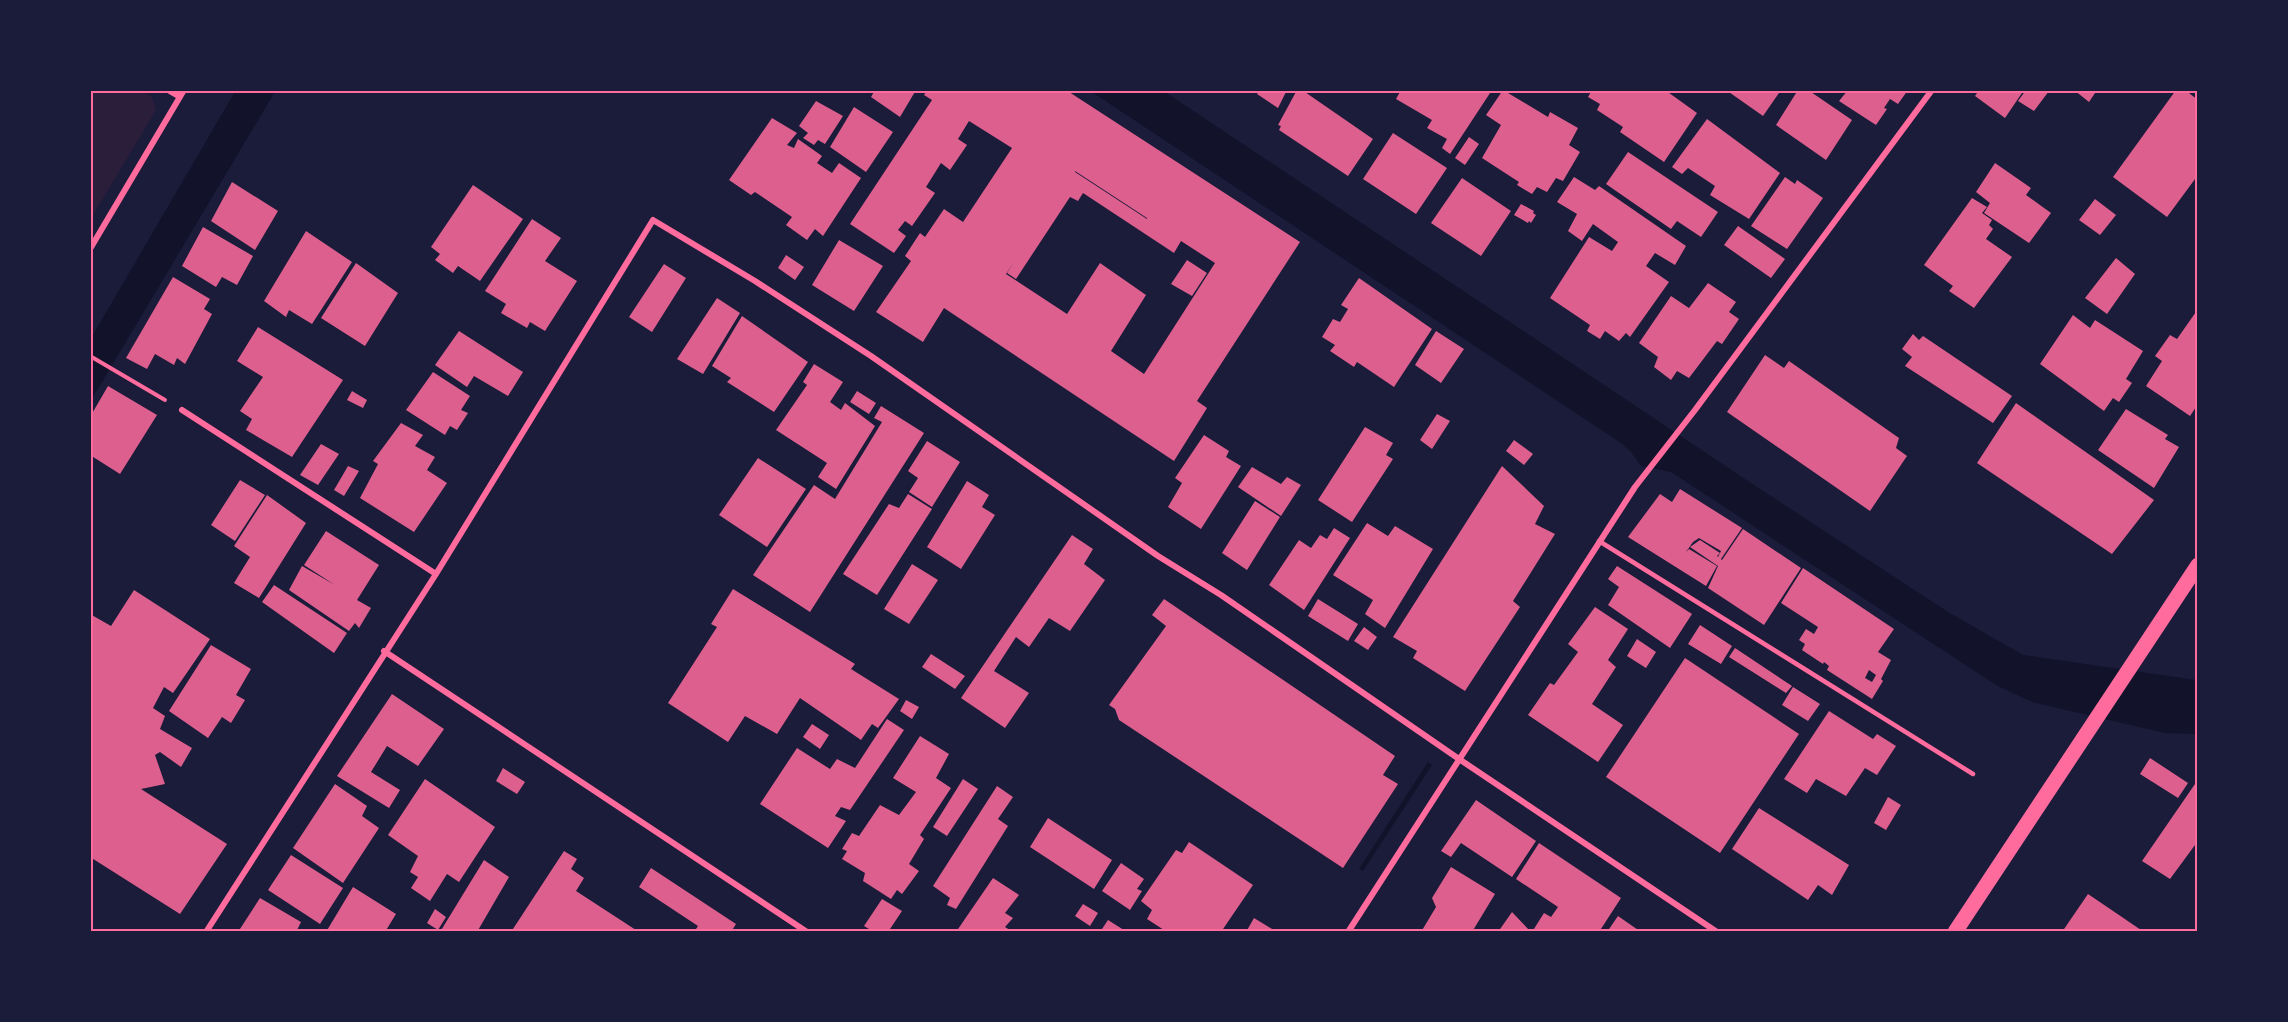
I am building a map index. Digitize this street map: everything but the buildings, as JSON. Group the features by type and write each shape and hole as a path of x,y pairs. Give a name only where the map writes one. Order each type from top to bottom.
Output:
{"main road":[{"path":"1955,932 2198,565"}],"street":[{"path":"168,90 180,97"},
{"path":"90,249 184,90"},
{"path":"1348,932 1635,487 1695,410 1932,90"},
{"path":"206,932 384,651 436,574 653,220 755,281 871,356 1158,556 1221,595 1459,759 1717,932"},
{"path":"182,410 436,574"},
{"path":"384,651 807,932"}],"lane":[{"path":"1599,541 1973,774"}],"path":[{"path":"90,356 182,410"}],"shaded area":[{"path":"90,90 140,90 152,97 156,110 90,220"},
{"path":"236,90 276,90 90,402 90,340"},
{"path":"1089,90 1162,90 1754,485 1948,612 2023,655 2196,680 2198,678 2198,734 2165,733 2032,702 1996,685 1671,472 1641,466 1621,443"},
{"path":"1428,762 1432,765 1363,871 1359,869"}]}
